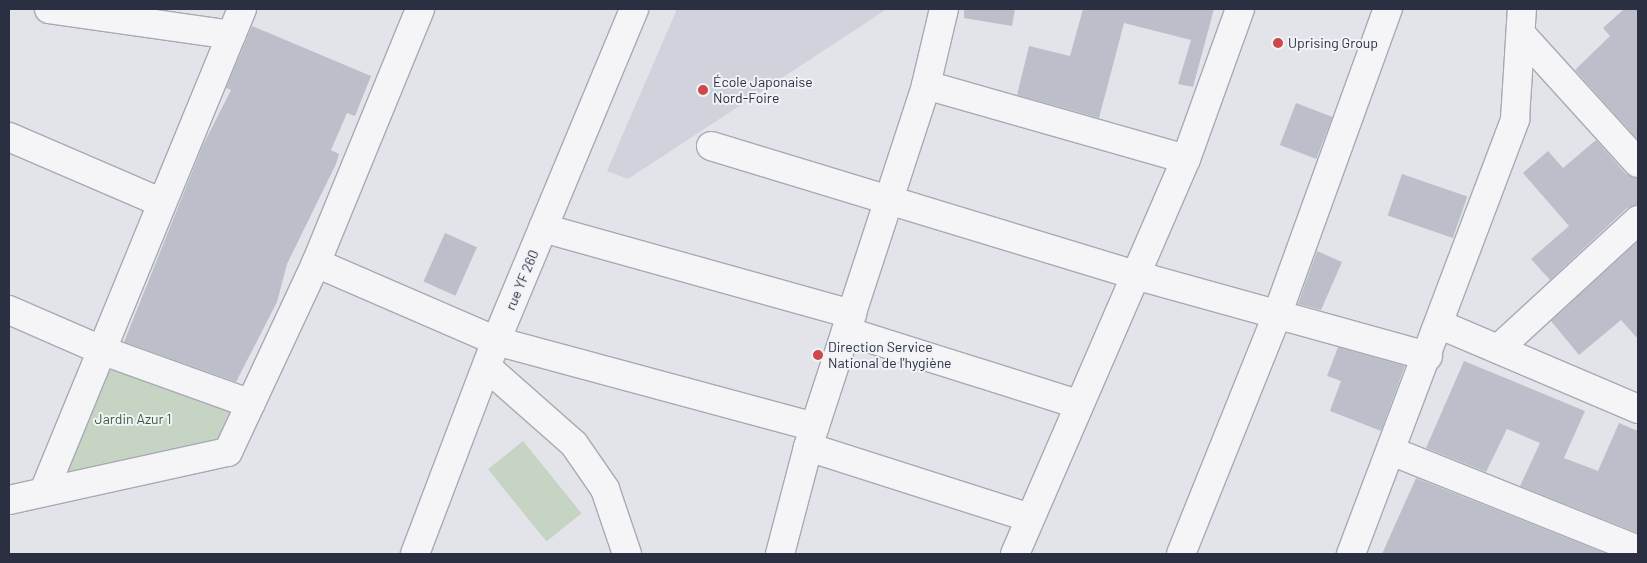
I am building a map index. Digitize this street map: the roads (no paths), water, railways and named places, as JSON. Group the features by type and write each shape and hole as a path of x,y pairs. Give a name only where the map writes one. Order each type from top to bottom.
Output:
{"street":[{"path":"49,9 231,35"},
{"path":"44,491 160,202 242,9"},
{"path":"9,500 44,491 220,457 233,445 250,404 316,263 420,9"},
{"name":"rue YF 260","path":"415,554 489,369 496,341 634,9"},
{"path":"780,554 812,437 926,84 944,9"},
{"path":"1015,554 1028,517 1186,159 1240,9"},
{"path":"1181,554 1277,315 1388,9"},
{"path":"1522,21 1638,163"},
{"path":"1351,554 1441,324 1515,119 1522,21"},
{"path":"926,84 1186,159"},
{"path":"9,137 160,202"},
{"path":"711,146 1135,275 1428,356"},
{"path":"1499,348 1638,220"},
{"path":"543,228 849,323 1078,404"},
{"path":"316,263 496,341 812,437 1028,517"},
{"path":"9,310 101,350 250,404"},
{"path":"1441,324 1632,398"},
{"path":"489,369 574,444 605,489 627,554"},
{"path":"1392,451 1638,550"}],"place":[{"name":"Uprising Group","path":"1278,43"},
{"name":"École Japonaise Nord-Foire","path":"703,90"},
{"name":"Direction Service National de l'hygiène","path":"818,355"}],"park label":[{"name":"Jardin Azur 1","path":"133,419"}]}
